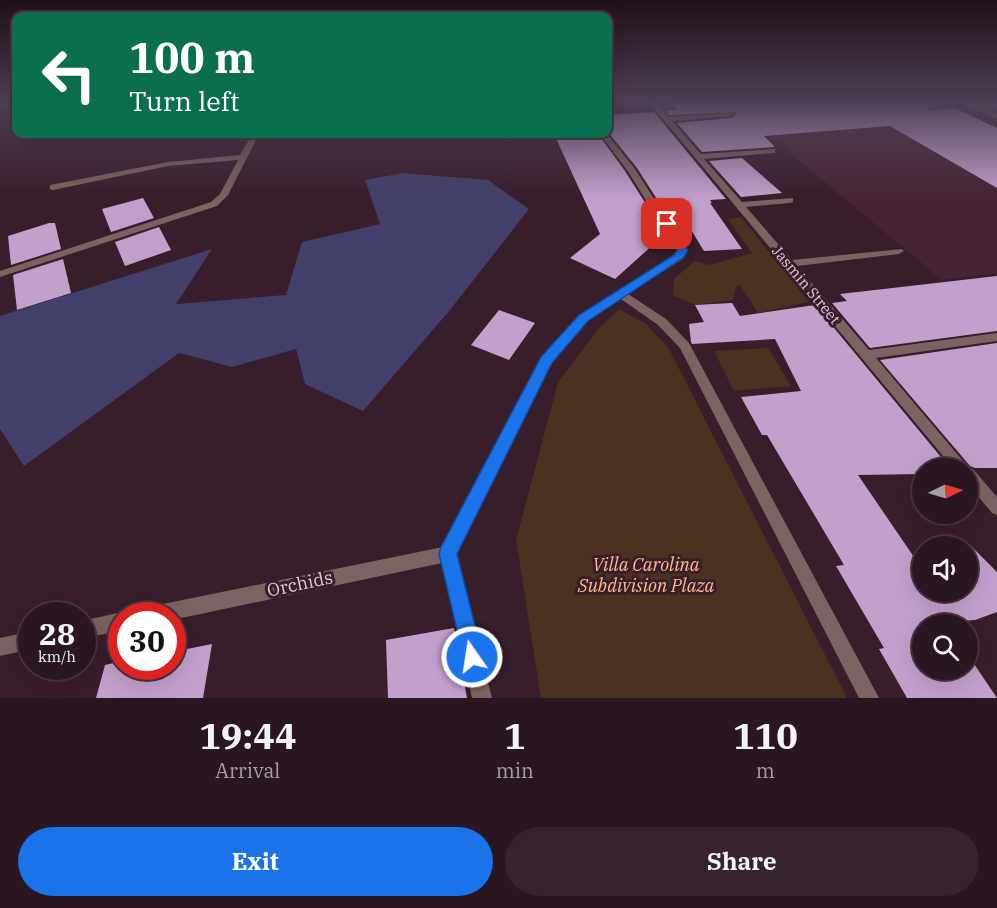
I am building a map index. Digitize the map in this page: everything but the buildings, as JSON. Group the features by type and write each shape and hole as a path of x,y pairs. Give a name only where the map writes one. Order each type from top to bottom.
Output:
{"street":[{"name":"Jasmin Street","path":"679,134 953,458"},
{"path":"0,274 214,204 224,195 253,138"},
{"path":"482,698 448,554 546,360 583,318 679,257 682,250 643,188 607,138"},
{"path":"698,157 772,151"},
{"path":"52,187 168,164 243,157"},
{"path":"738,205 790,200"},
{"path":"788,264 899,251"},
{"path":"621,294 662,322 685,346 869,698"},
{"path":"864,355 997,337"},
{"path":"978,486 997,508"},
{"name":"Orchids","path":"186,608 448,554"},
{"path":"0,647 18,643"}],"shaded area":[{"path":"767,134 997,134 997,273 942,280"},
{"path":"403,173 488,180 529,209 450,310 363,411 305,384 296,349 232,367 179,353 24,466 0,429 0,316 212,249 176,304 286,295 302,242 380,224 365,180"}],"green space":[{"path":"741,217 809,302 758,313 740,285 736,287 733,300 695,305 673,295 674,279 695,261 709,265 752,253 728,219"},
{"name":"Villa Carolina Subdivision Plaza","path":"619,309 646,324 668,347 847,698 541,698 516,540 558,382 598,329"},
{"path":"768,348 791,386 734,391 714,351"}],"route":[{"path":"472,657 448,554 546,360 583,318 679,257 682,250 680,242 667,224"}]}
